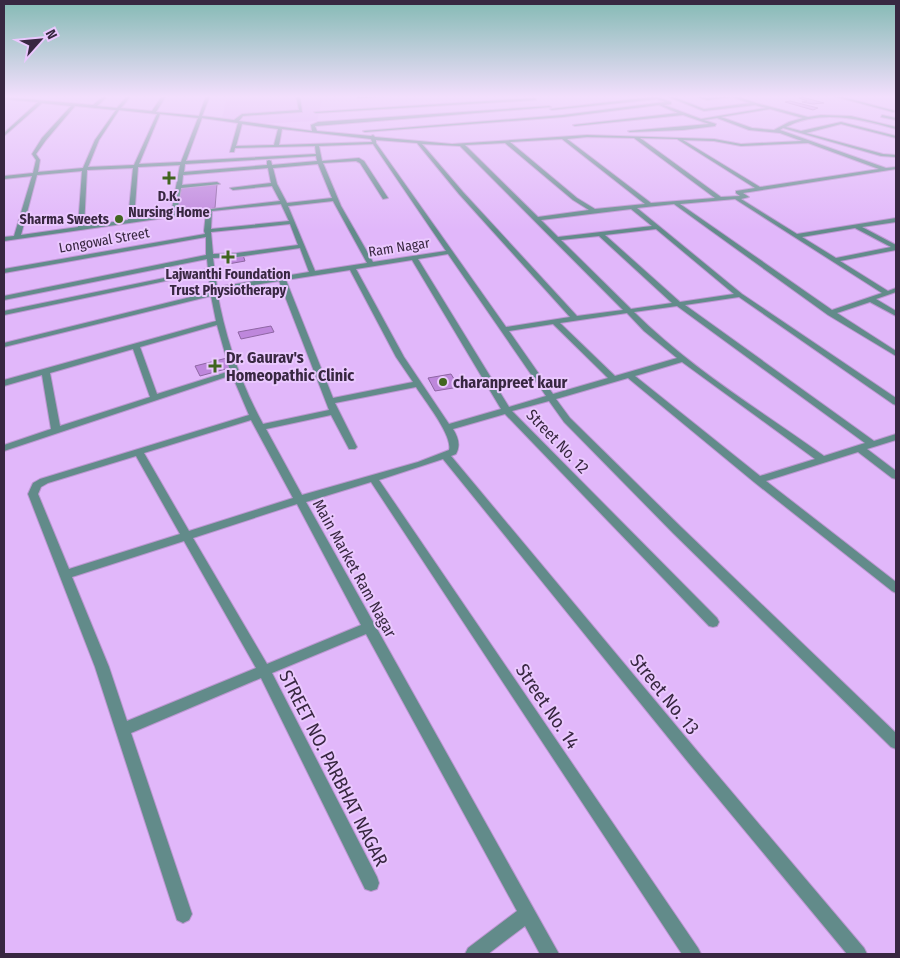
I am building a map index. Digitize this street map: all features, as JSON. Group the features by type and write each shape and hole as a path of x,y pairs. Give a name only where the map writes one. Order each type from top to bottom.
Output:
{"street":[{"path":"18,238 38,160 34,156 36,150 44,141"},
{"path":"81,228 85,169 96,141"},
{"path":"131,221 136,166 146,141"},
{"path":"174,214 184,162 192,141"},
{"path":"235,141 233,150 365,141"},
{"path":"276,146 277,141"},
{"name":"Ram Nagar","path":"4,345 215,291 282,278 449,252 373,141"},
{"path":"389,141 463,146 628,310 683,359 822,459"},
{"path":"423,149 524,141"},
{"path":"567,141 649,204"},
{"path":"639,141 720,199"},
{"path":"682,141 760,189"},
{"path":"718,141 742,145 808,142"},
{"path":"805,141 896,173"},
{"path":"833,141 883,155 896,156"},
{"path":"418,142 575,318"},
{"path":"506,142 576,199 593,210"},
{"path":"317,145 318,159 336,199 371,264"},
{"path":"4,177 184,162 268,158 354,158 362,162 385,198"},
{"path":"268,158 274,184 313,274"},
{"path":"182,174 269,167 318,159"},
{"path":"537,219 649,204 746,197 738,192 896,168"},
{"path":"179,187 217,184"},
{"path":"234,188 274,184"},
{"path":"736,198 887,293"},
{"path":"4,240 174,214 336,199"},
{"path":"674,202 831,313 896,354"},
{"path":"631,206 740,295 896,402"},
{"name":"Main Market Ram Nagar","path":"209,210 210,270 221,322 234,372 254,416 550,954"},
{"path":"796,236 896,220"},
{"name":"Longowal Street","path":"4,271 208,233 292,222"},
{"path":"557,239 658,227"},
{"path":"857,227 896,248"},
{"path":"600,234 677,304 872,444"},
{"path":"4,298 210,256 302,246"},
{"path":"835,260 896,248"},
{"path":"449,252 505,329 550,398 567,420 896,742"},
{"name":"Street No. 12","path":"414,257 507,411 713,622"},
{"path":"64,575 299,500 446,456 453,452 455,446 452,435 400,357 352,267"},
{"path":"4,313 210,270"},
{"path":"282,278 329,401 352,446"},
{"path":"831,313 896,290"},
{"path":"505,329 740,295"},
{"path":"871,299 894,311"},
{"path":"554,321 612,379"},
{"path":"4,383 221,322"},
{"path":"136,346 154,397"},
{"path":"446,428 683,359"},
{"path":"46,371 56,430"},
{"path":"4,448 234,372"},
{"path":"628,374 758,480 896,588"},
{"path":"329,401 417,384"},
{"path":"260,427 334,412"},
{"path":"183,914 102,667 64,575 35,498 34,488 44,481 254,416"},
{"path":"758,480 896,437"},
{"path":"859,448 896,476"},
{"name":"STREET NO. PARBHAT NAGAR","path":"138,451 264,671 371,883"},
{"name":"Street No. 13","path":"446,456 693,757 858,954"},
{"name":"Street No. 14","path":"373,478 692,954"},
{"name":"STREET NO. PARBHAT NAGAR","path":"122,729 370,627"},
{"path":"474,954 527,914"}],"building":[{"path":"217,184 215,208 174,214 182,187"},
{"path":"243,255 245,261 228,264 225,258"},
{"path":"271,326 274,332 241,339 238,332"},
{"path":"227,358 233,367 200,376 195,366"},
{"name":"charanpreet kaur","path":"451,374 459,387 435,391 428,378"}],"place":[{"name":"D.K. Nursing Home","path":"169,178"},
{"name":"Sharma Sweets","path":"119,219"},
{"name":"Lajwanthi Foundation Trust Physiotherapy","path":"228,257"},
{"name":"Dr. Gaurav's Homeopathic Clinic","path":"215,366"},
{"name":"charanpreet kaur","path":"443,382"}]}
